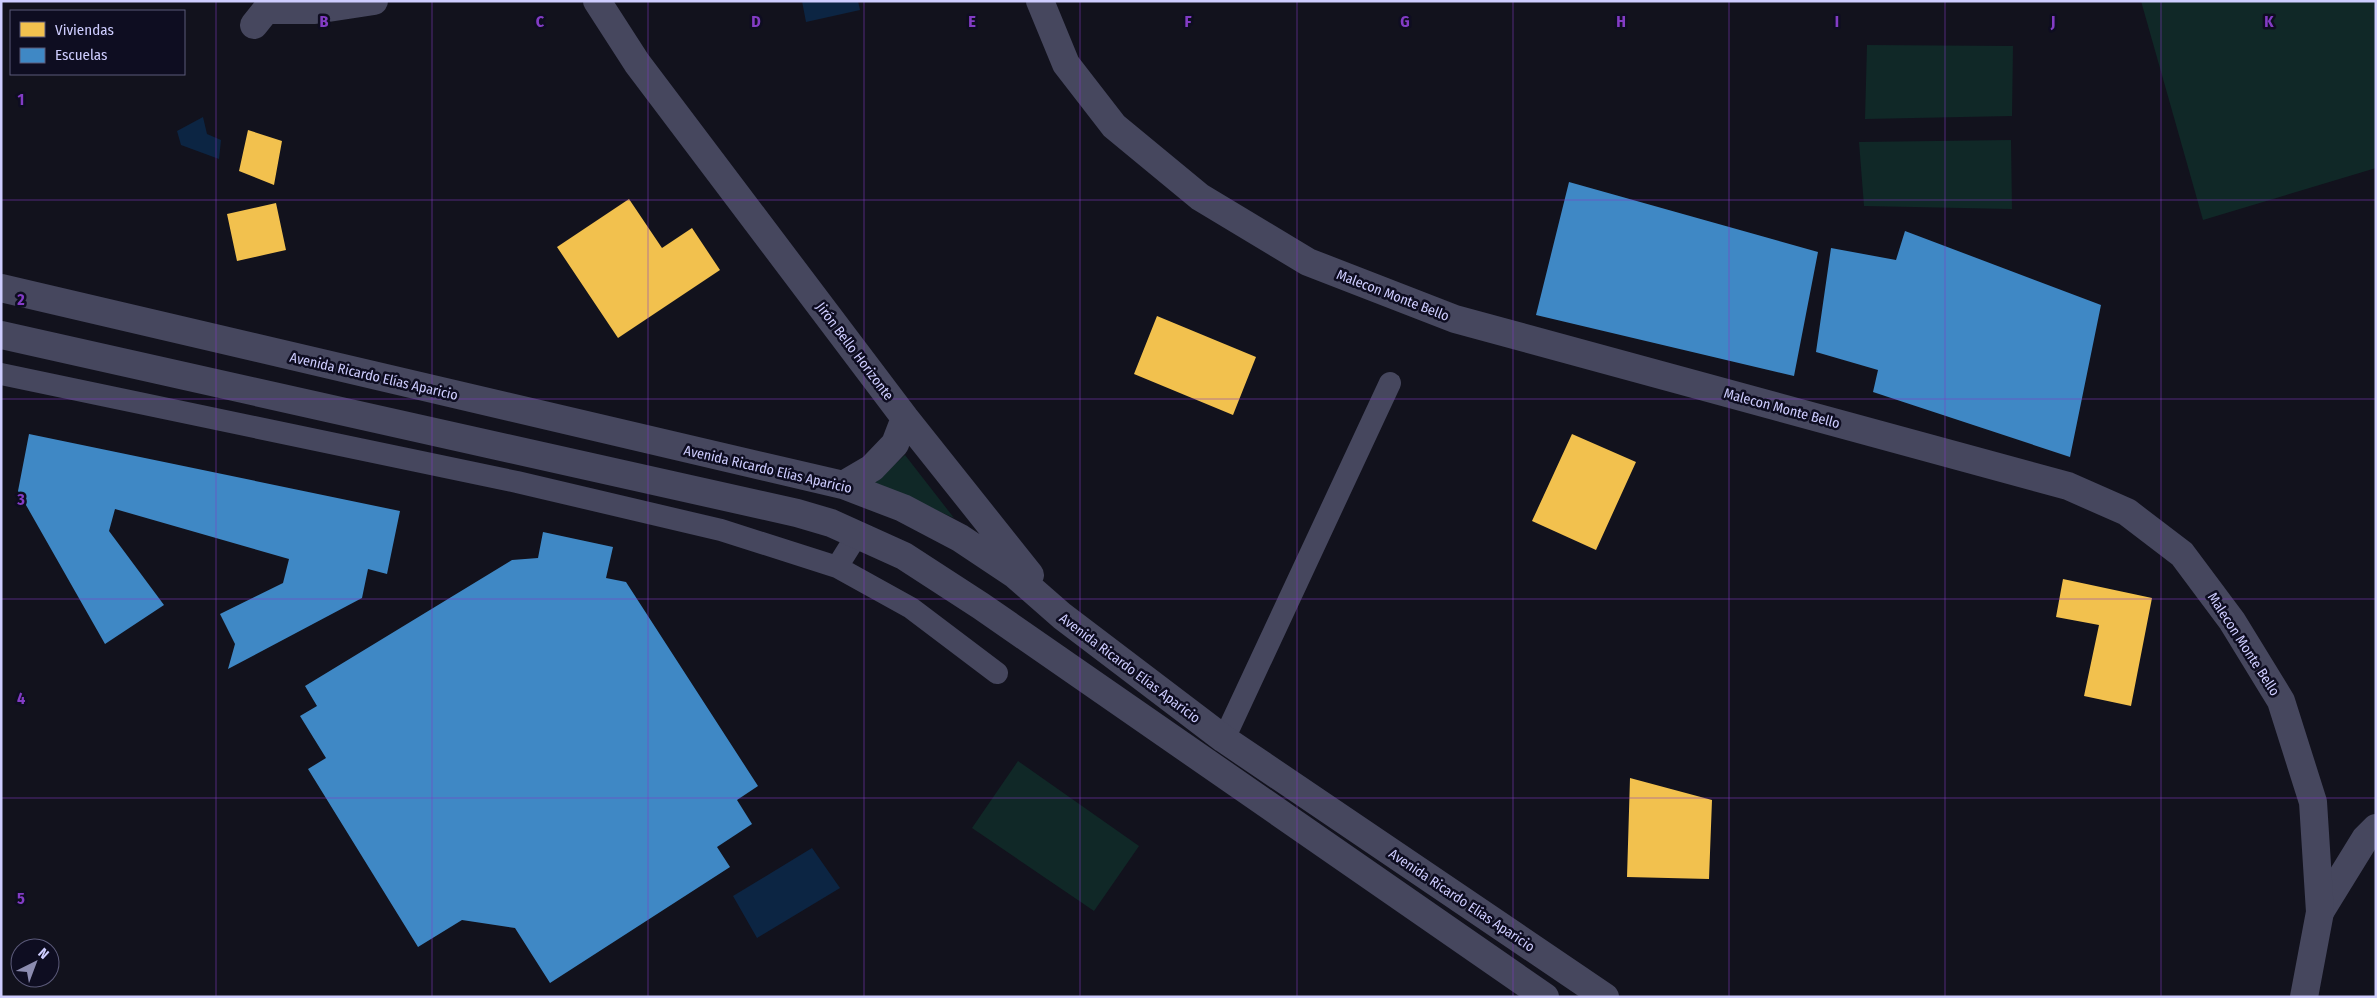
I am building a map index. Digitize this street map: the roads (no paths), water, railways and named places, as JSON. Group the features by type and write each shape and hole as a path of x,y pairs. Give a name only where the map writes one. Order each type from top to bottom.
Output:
{"street":[{"path":"254,25 266,10 315,10 374,1"},
{"name":"Jirón Bello Horizonte","path":"597,1 638,64 905,418 1062,616 1116,698"},
{"name":"Malecon Monte Bello","path":"1040,1 1066,64 1114,126 1200,197 1308,262 1454,319 2068,486 2127,512 2182,554 2232,621 2281,701 2313,802 2320,912 2304,997"},
{"name":"Avenida Ricardo Elías Aparicio","path":"1,288 843,485 903,508 960,538 1014,574 1062,616 1224,739 1605,997"},
{"path":"1,335 797,513 831,523 904,556 1116,698 1545,997"},
{"path":"843,485 872,468 895,444 905,418"},
{"path":"2320,912 2365,839 2376,828"},
{"name":"Malecon Monte Bello","path":"2293,997 2309,968"}],"lane":[{"path":"1,374 517,482 721,530 837,567 911,608 997,673"},
{"path":"1224,739 1390,383"},
{"path":"837,567 858,535"}],"water":[{"path":"802,1 858,1 860,10 806,22"},
{"path":"203,117 207,134 221,140 219,159 181,145 177,131"},
{"path":"812,848 840,888 757,938 733,896"}]}
